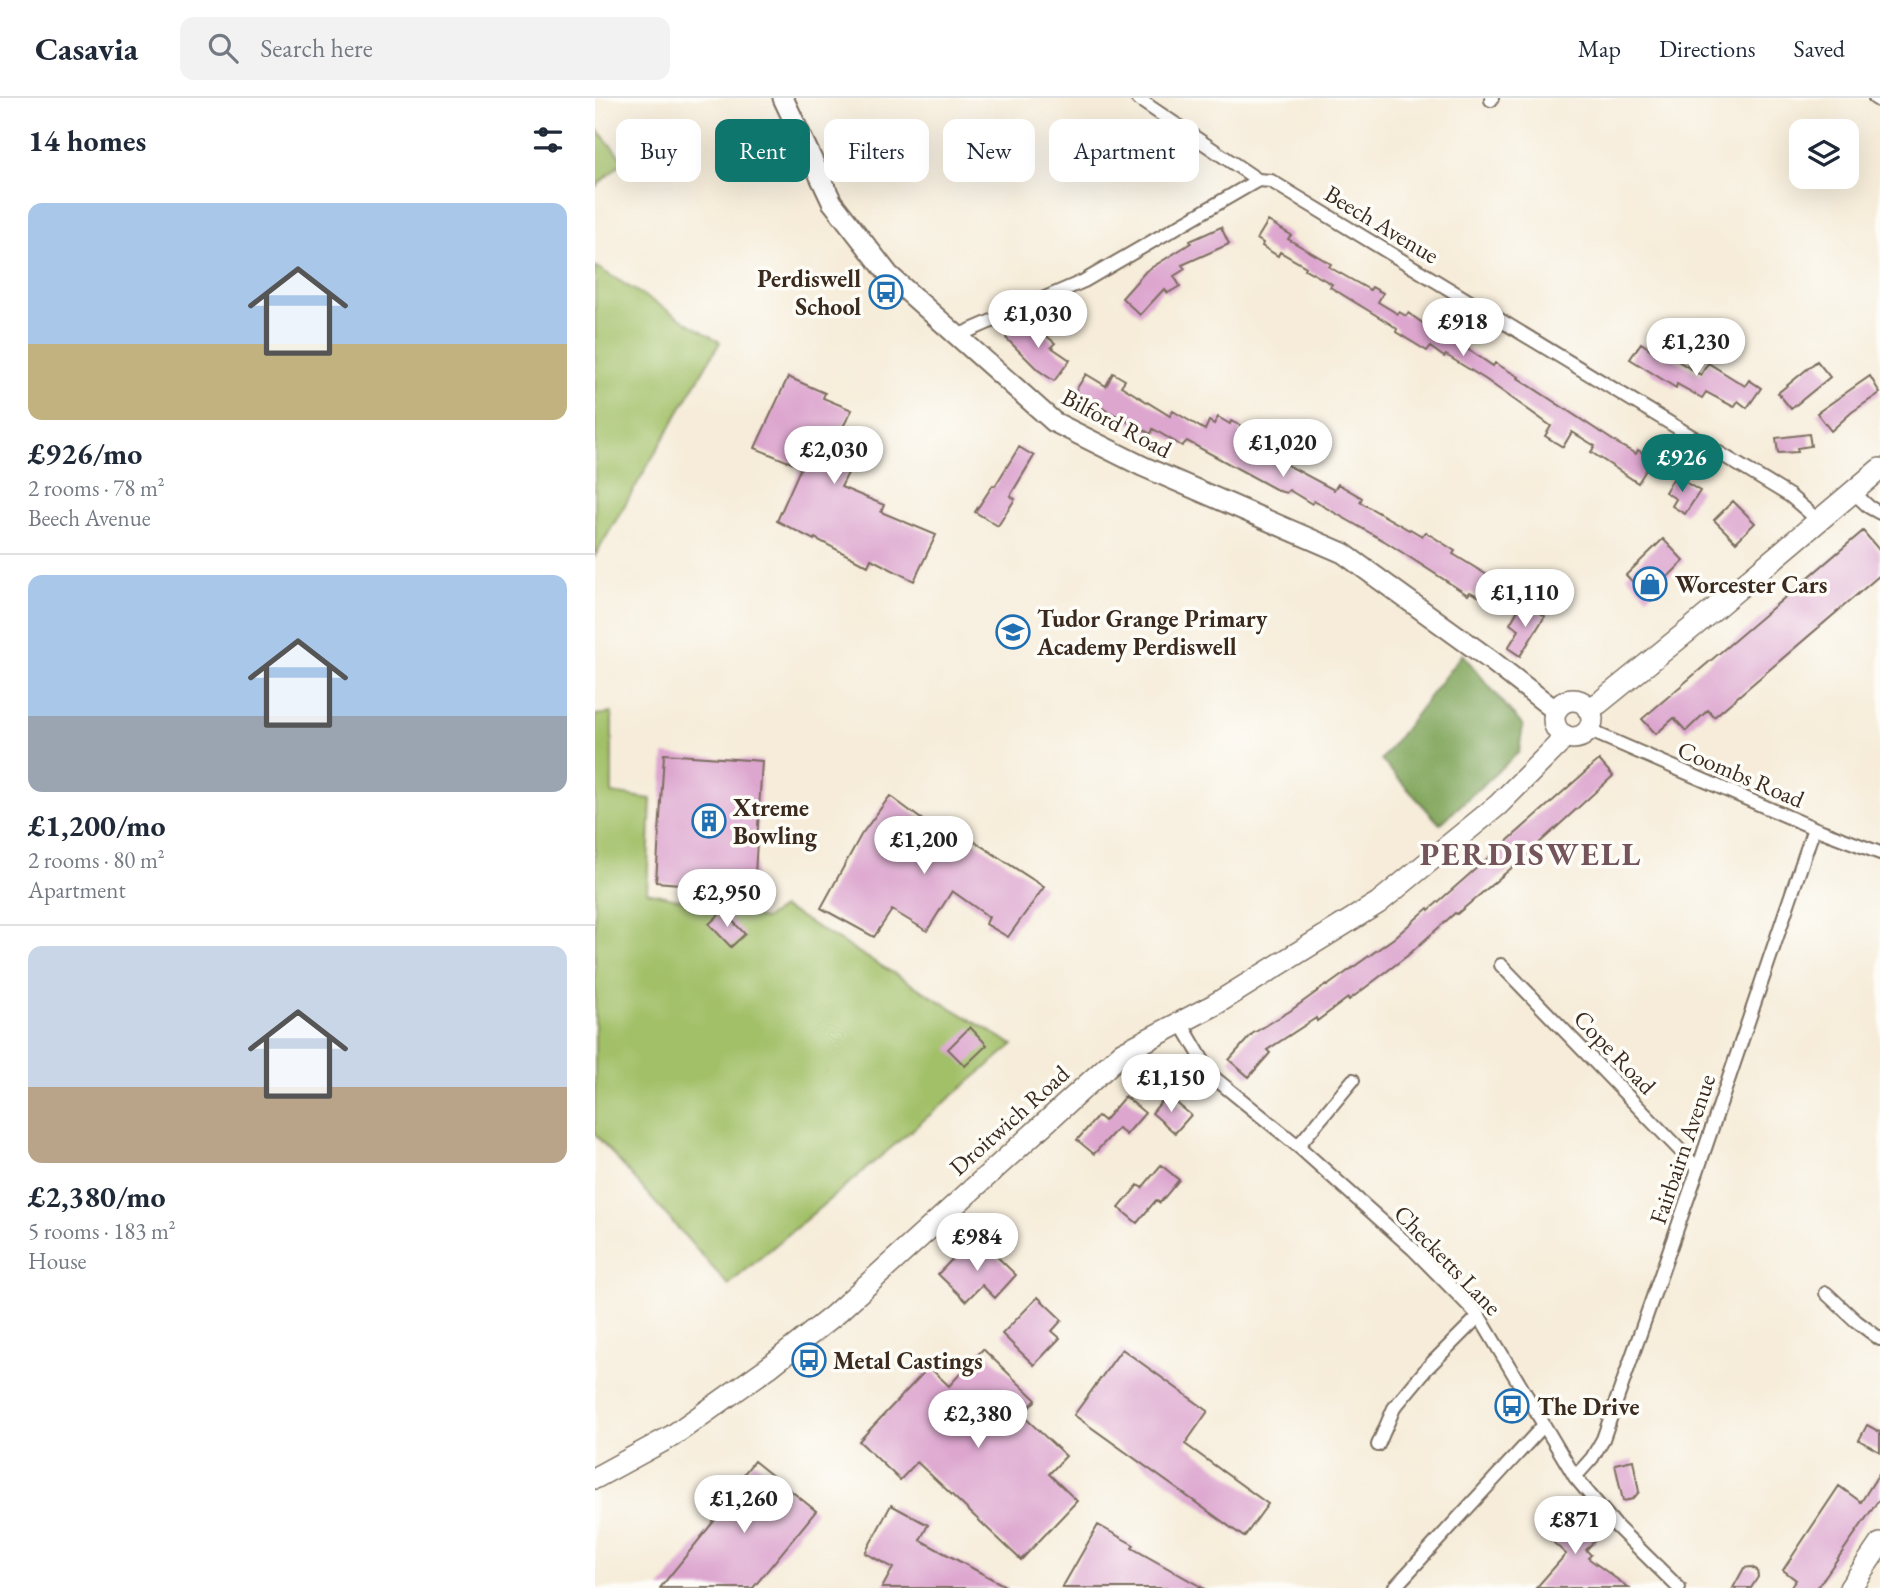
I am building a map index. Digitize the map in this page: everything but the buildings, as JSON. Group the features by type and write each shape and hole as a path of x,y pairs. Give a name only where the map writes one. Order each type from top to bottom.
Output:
{"main road":[{"name":"Bilford Road","path":"783,98 832,202 889,275 1054,422 1142,466 1343,553 1556,711"},
{"path":"1588,719 1582,703 1573,700 1564,702 1554,717 1555,726 1564,735 1577,738 1599,703 1695,626 1880,469"},
{"name":"Droitwich Road","path":"595,1479 672,1436 769,1367 833,1316 1122,1053 1181,1023 1378,903 1498,805 1557,746 1564,735"},
{"path":"1850,1588 1880,1544"}],"street":[{"name":"Beech Avenue","path":"1137,98 1258,180 1271,181 1766,481 1790,496 1819,521"},
{"path":"1875,98 1880,101"},
{"path":"957,336 1084,281 1258,180"},
{"path":"1853,492 1880,513"},
{"name":"Coombs Road","path":"1588,719 1814,828 1880,853"},
{"name":"Fairbairn Avenue","path":"1575,1477 1592,1458 1603,1438 1814,828"},
{"name":"Cope Road","path":"1501,965 1698,1169"},
{"name":"Checketts Lane","path":"1181,1023 1212,1076 1299,1146 1413,1249 1479,1316 1575,1477 1617,1527 1679,1588"},
{"path":"1299,1146 1353,1080"},
{"path":"1826,1293 1880,1339"},
{"path":"1378,1445 1394,1408 1428,1367 1479,1316"},
{"path":"1394,1588 1543,1426"}],"green space":[{"path":"595,127 616,152 616,168 595,187"},
{"path":"595,266 720,342 595,556"},
{"path":"1462,654 1523,726 1519,752 1440,824 1381,760"},
{"path":"612,713 612,793 651,799 647,892 764,919 782,908 1013,1045 728,1285 595,1134 595,715"}],"place":[{"name":"Perdiswell School","path":"886,292"},
{"name":"Worcester Cars","path":"1650,584"},
{"name":"Tudor Grange Primary Academy Perdiswell","path":"1013,632"},
{"name":"Xtreme Bowling","path":"709,821"},
{"name":"Metal Castings","path":"809,1360"},
{"name":"The Drive","path":"1512,1406"}],"district":[{"name":"PERDISWELL","path":"1531,854"}]}
